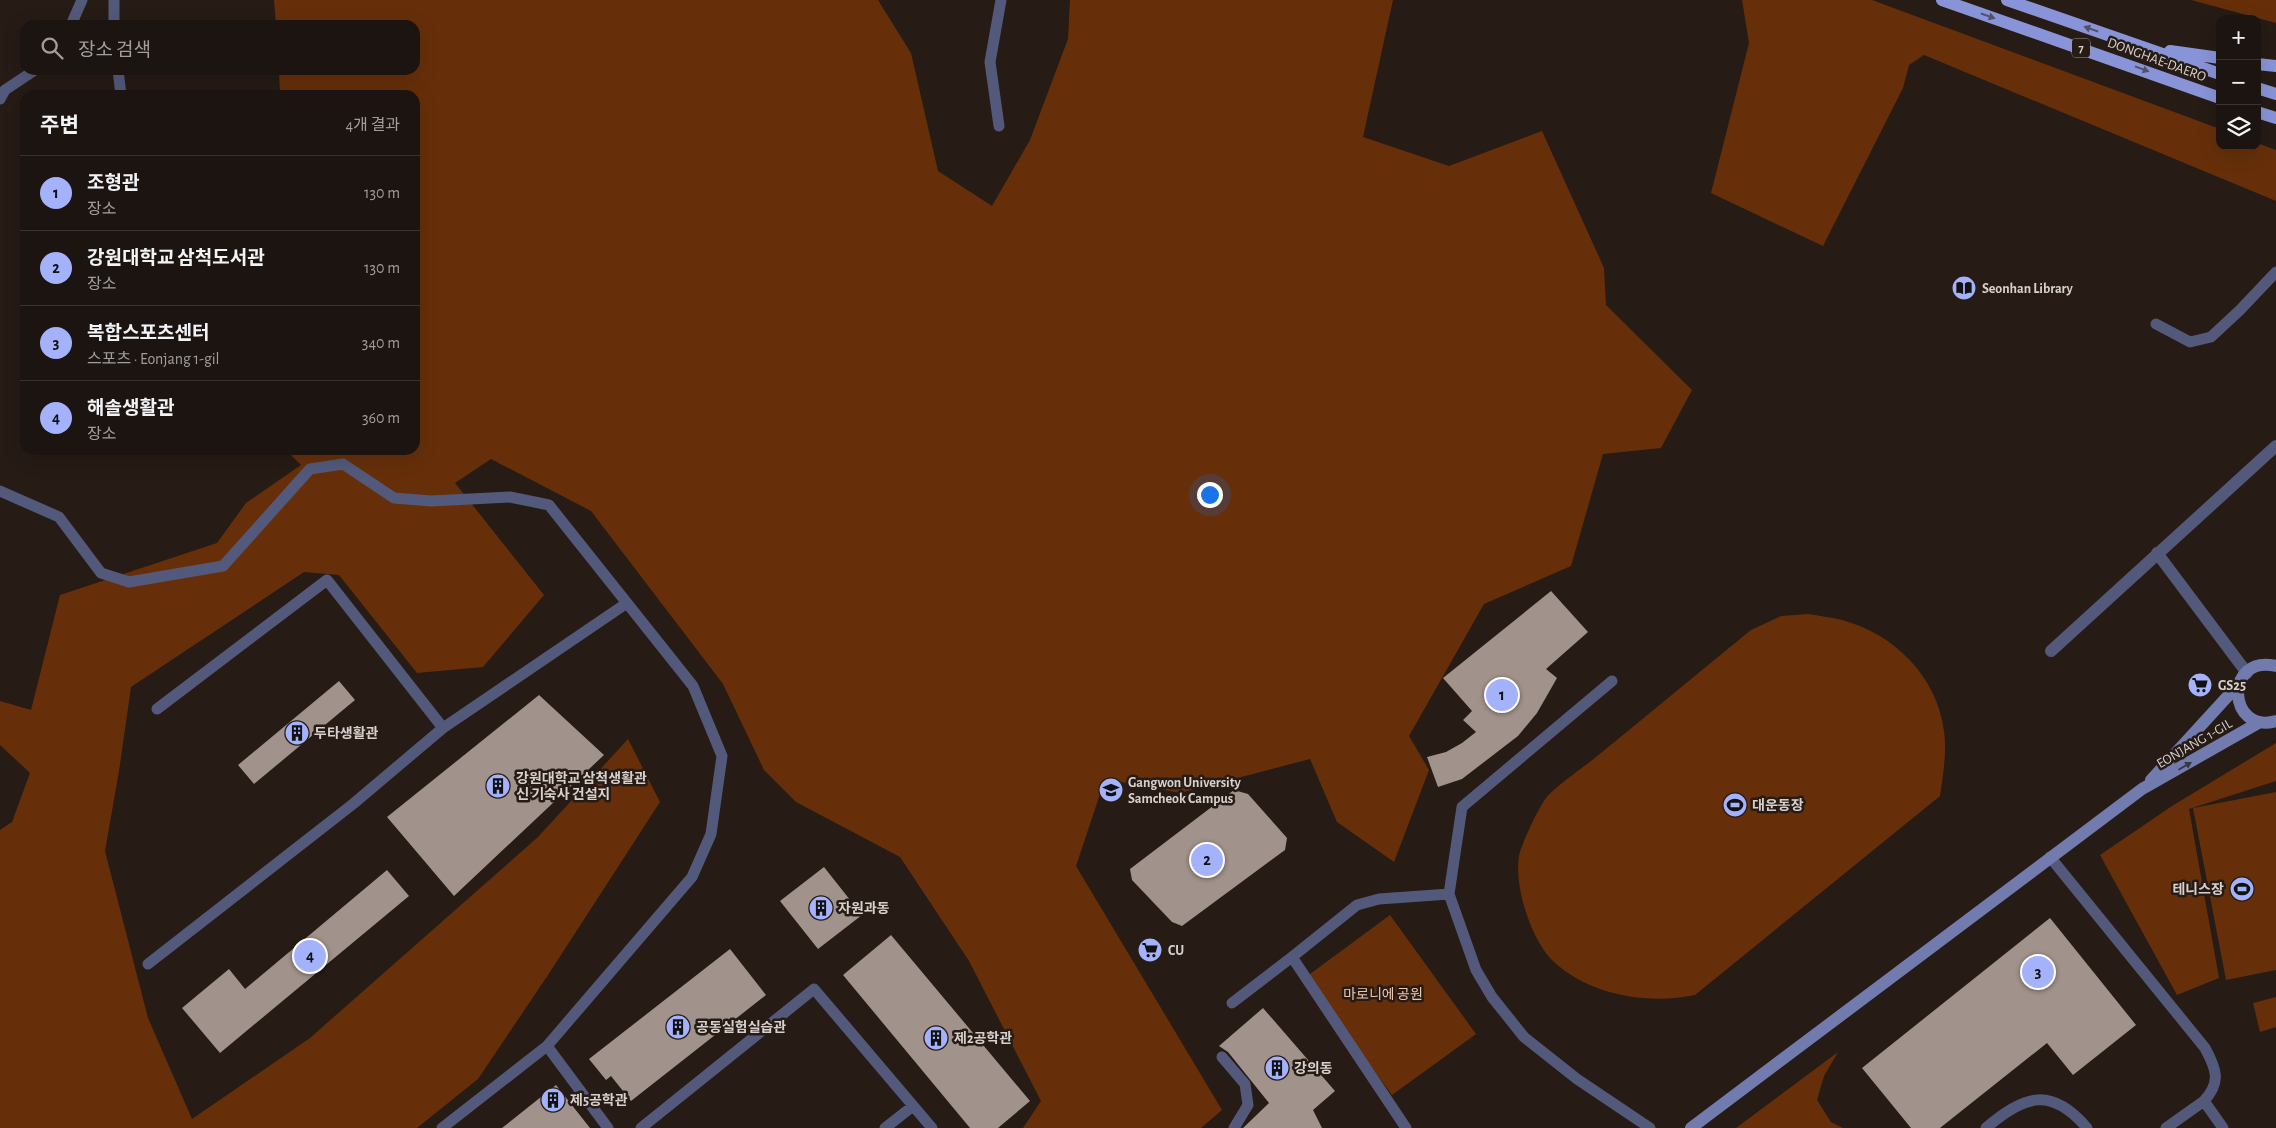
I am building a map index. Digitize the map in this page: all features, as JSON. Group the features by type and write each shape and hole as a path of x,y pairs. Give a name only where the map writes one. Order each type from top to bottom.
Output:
{"main road":[{"name":"DONGHAE-DAERO","path":"1942,0 2216,97"},
{"name":"DONGHAE-DAERO","path":"2007,0 2216,73"},
{"path":"2143,47 2216,57"},
{"path":"2261,64 2276,66"},
{"path":"2261,89 2276,94"},
{"path":"2261,113 2276,118"}],"street":[{"path":"2051,651 2276,446"},
{"path":"2157,553 2247,672 2258,665 2273,664"},
{"name":"EONJANG 1-GIL","path":"2142,789 2238,685 2247,672"},
{"path":"2238,685 2239,703 2244,712 2260,722 2276,721"},
{"name":"EONJANG 1-GIL","path":"1691,1128 2142,789 2260,722"}],"lane":[{"path":"73,20 82,0"},
{"path":"114,0 114,20"},
{"path":"1000,126 990,62 1001,0"},
{"path":"0,99 5,90 28,75"},
{"path":"119,75 120,90"},
{"path":"2156,324 2190,342 2211,337 2276,272"},
{"path":"0,491 59,517 101,573 129,582 223,566 310,469 344,464 394,498 431,501 510,498 549,504 693,686 722,756 711,834 692,877 546,1046 442,1128"},
{"path":"158,709 327,580 443,728"},
{"path":"148,964 353,804 443,728 627,604"},
{"path":"1612,681 1462,807 1449,894 1476,970 1492,997 1524,1037 1577,1079 1650,1128"},
{"path":"2050,857 2205,1048 2216,1071 2216,1082 2213,1091 2204,1101 2166,1128"},
{"path":"1232,1003 1356,905 1379,900 1449,894"},
{"path":"1292,957 1406,1128"},
{"path":"641,1128 814,990 932,1128"},
{"path":"546,1046 608,1128"},
{"path":"1222,1057 1245,1084 1248,1105 1234,1128"},
{"path":"1986,1128 2000,1115 2023,1104 2042,1098 2058,1102 2074,1113 2087,1128"},
{"path":"2204,1101 2223,1128"},
{"path":"885,1128 913,1106"}],"green space":[{"path":"274,0 878,0 911,53 938,171 992,206 1030,140 1068,39 1070,0 1393,0 1363,137 1449,166 1542,131 1604,268 1606,305 1692,390 1661,448 1603,454 1571,566 1484,604 1409,736 1429,770 1394,862 1337,822 1310,759 1180,793 1105,779 1076,866 1222,1110 1201,1128 1023,1128 1041,1101 969,961 900,857 796,802 764,770 723,684 591,511 491,459 455,483 544,595 483,667 417,673 339,575 304,572 131,687 105,851 148,1018 192,1119 310,1038 538,837 628,739 660,802 478,1079 417,1128 0,1128 0,830 12,822 30,773 0,745 0,701 31,710 60,595 217,543 246,503 301,465 291,455 420,455 420,90 280,90 279,75 420,75 420,20 276,20"},
{"path":"1742,0 1872,0 2216,128 2216,150 2261,150 2261,144 2276,150 2276,201 1924,55 1909,65 1903,88 1823,246 1711,193 1749,43"},
{"path":"2191,0 2276,0 2276,23 2261,19 2261,15 2246,15"},
{"path":"1808,614 1842,620 1879,636 1910,660 1922,675 1940,711 1944,731 1945,755 1940,796 1695,995 1658,999 1638,998 1601,989 1567,973 1545,952 1538,940 1526,912 1519,882 1520,851 1537,812 1547,796 1751,630 1781,616"},
{"path":"2276,743 2276,781 2189,809 2219,978 2177,995 2100,855 2172,806"},
{"name":"테니스장","path":"2276,792 2276,970 2226,980 2193,808"},
{"name":"마로니에 공원","path":"1390,915 1476,1034 1392,1095 1306,977"},
{"path":"2276,997 2276,1027 2260,1032 2253,1003"},
{"path":"1838,1052 1824,1076 1817,1100 1831,1122 1843,1128 1736,1128"}],"building":[{"path":"1551,591 1588,632 1546,669 1557,678 1537,713 1518,736 1462,779 1438,787 1427,757 1446,752 1476,732 1463,720 1472,711 1443,678"},
{"name":"두타생활관","path":"339,681 355,700 254,784 238,765"},
{"name":"강원대학교 삼척생활관 신 기숙사 건설지","path":"539,695 604,755 454,896 387,817"},
{"path":"1234,790 1248,794 1287,838 1285,850 1182,926 1172,922 1132,880 1130,869"},
{"name":"자원과동","path":"824,867 862,915 818,949 780,901"},
{"path":"387,870 409,896 220,1053 182,1008 229,969 245,989"},
{"path":"2050,918 2136,1025 2073,1075 2047,1043 1940,1128 1911,1128 1862,1068"},
{"name":"제2공학관","path":"891,935 1030,1101 998,1128 970,1128 843,975"},
{"name":"공동실험실습관","path":"730,949 766,995 631,1101 611,1076 606,1080 589,1059"},
{"name":"강의동","path":"1263,1008 1335,1091 1313,1110 1322,1128 1243,1128 1269,1103 1228,1052 1219,1046"},
{"name":"제5공학관","path":"556,1085 590,1128 502,1128"}],"place":[{"name":"Seonhan Library","path":"1964,288"},
{"name":"GS25","path":"2200,685"},
{"name":"조형관","path":"1502,695"},
{"name":"두타생활관","path":"297,733"},
{"name":"강원대학교 삼척생활관 신 기숙사 건설지","path":"498,786"},
{"name":"Gangwon University Samcheok Campus","path":"1111,790"},
{"name":"대운동장","path":"1735,805"},
{"name":"강원대학교 삼척도서관","path":"1207,860"},
{"name":"테니스장","path":"2242,889"},
{"name":"자원과동","path":"821,908"},
{"name":"CU","path":"1150,950"},
{"name":"해솔생활관","path":"310,956"},
{"name":"복합스포츠센터","path":"2038,972"},
{"name":"공동실험실습관","path":"678,1027"},
{"name":"제2공학관","path":"936,1038"},
{"name":"강의동","path":"1277,1068"},
{"name":"제5공학관","path":"553,1100"}]}
